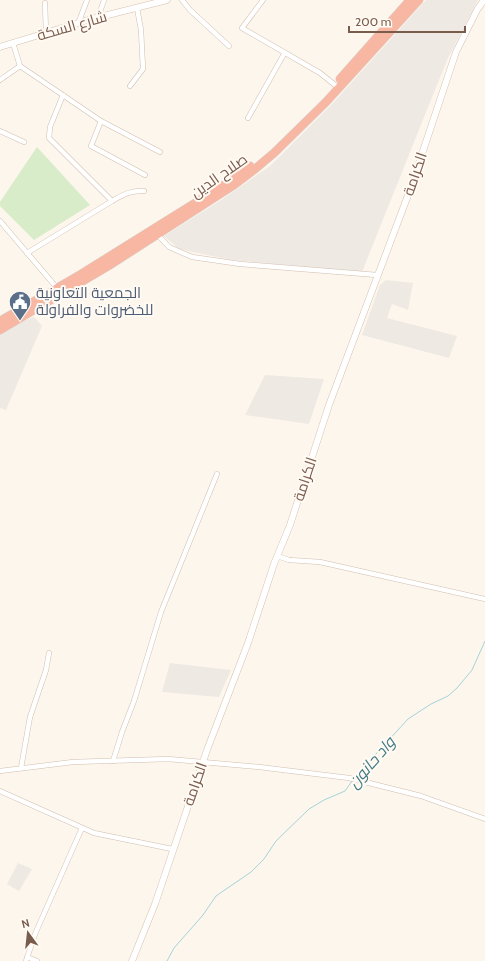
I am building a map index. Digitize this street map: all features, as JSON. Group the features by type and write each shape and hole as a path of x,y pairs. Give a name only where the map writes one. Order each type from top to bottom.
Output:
{"highway":[{"name":"صلاح الدين","path":"0,320 57,288 224,185 259,159 288,133 335,85 410,0"},
{"name":"صلاح الدين","path":"0,330 110,265 234,185 274,153 330,97 419,0"}],"main road":[{"name":"شارع السكة","path":"0,47 98,18 167,0"},
{"name":"الكرامة","path":"132,961 155,904 172,849 246,649 277,556 288,532 330,405 377,275 410,190 456,52 477,10 484,0"}],"street":[{"path":"78,24 87,0"},
{"path":"98,18 104,0"},
{"path":"182,0 190,10 229,46"},
{"path":"263,0 242,28 284,54 320,73 335,85"},
{"path":"45,3 46,33"},
{"path":"130,86 143,69 141,30 137,8"},
{"path":"13,43 20,66 101,121 160,152"},
{"path":"248,118 284,54"},
{"path":"0,80 20,66"},
{"path":"63,95 50,127 49,138 112,201"},
{"path":"101,121 91,146 145,175"},
{"path":"0,131 24,142"},
{"path":"27,252 124,194 136,190 144,191"},
{"path":"0,221 57,288"},
{"path":"157,234 169,247 192,257 240,264 377,275"},
{"path":"114,761 162,612 217,474"},
{"path":"277,556 289,560 320,562 485,599"},
{"path":"21,768 30,717 46,670 48,653"},
{"path":"0,771 73,762 168,759 203,762 360,780 421,796 485,819"},
{"path":"0,791 94,833 172,849"},
{"path":"37,961 27,959 35,934 82,828"}],"shaded area":[{"path":"426,0 478,0 447,60 362,272 231,260 179,249 164,236 221,200 270,166 332,104"},
{"path":"386,280 413,283 408,310 392,304 387,318 457,336 449,358 362,335 380,285"},
{"path":"34,317 42,326 6,410 0,408 0,333"},
{"path":"265,375 324,379 309,424 245,415"},
{"path":"170,663 231,670 219,697 162,692"},
{"path":"18,863 32,869 19,891 7,884"}],"green space":[{"path":"37,147 90,205 34,240 0,206 0,202"}],"waterway":[{"name":"واد حانون","path":"354,778 408,719 431,704 448,696 457,688 472,670 485,641"},
{"name":"واد حانون","path":"167,961 174,948 203,915 216,896 251,872 264,859 276,841 309,809 324,800 345,791 352,781"}],"place":[{"name":"الجمعية التعاونية للخضروات والفراولة","path":"20,322"}]}
